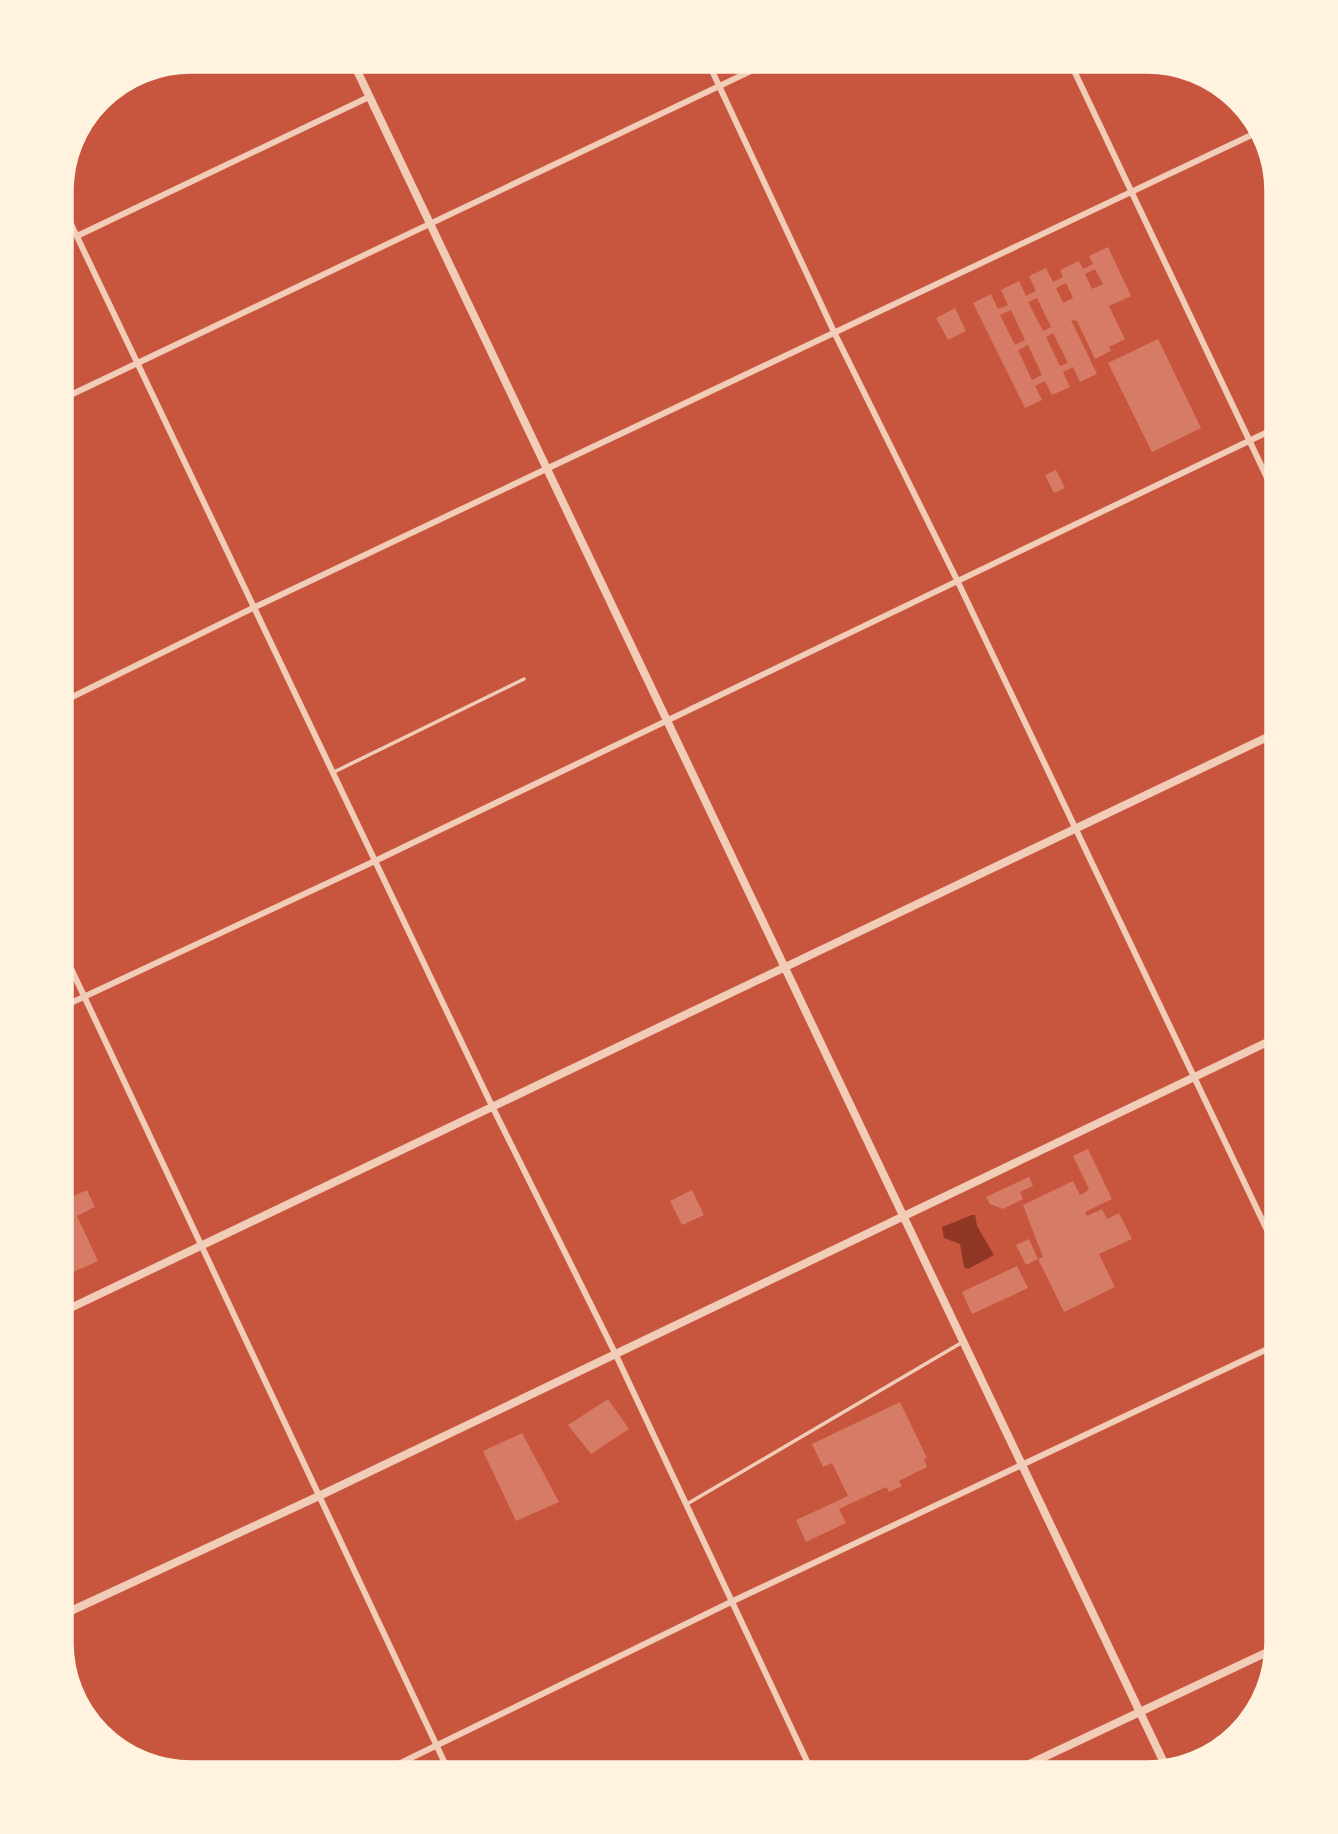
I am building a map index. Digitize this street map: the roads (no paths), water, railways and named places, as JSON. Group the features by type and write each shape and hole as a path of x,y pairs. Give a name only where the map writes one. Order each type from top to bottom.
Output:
{"street":[{"path":"358,72 1163,1761"},
{"path":"713,72 835,334 957,580 1266,1226"},
{"path":"72,394 136,361 749,72"},
{"path":"1075,72 1266,474"},
{"path":"77,236 369,97"},
{"path":"72,697 255,607 1252,135"},
{"path":"72,226 492,1106 615,1353 807,1762"},
{"path":"72,1002 375,861 1266,433"},
{"path":"72,1307 1266,738"},
{"path":"72,970 444,1762"},
{"path":"72,1610 319,1496 1266,1043"},
{"path":"404,1762 731,1602 1266,1350"},
{"path":"1034,1762 1265,1653"}],"lane":[{"path":"334,772 524,679"},
{"path":"685,1505 964,1341"}]}
